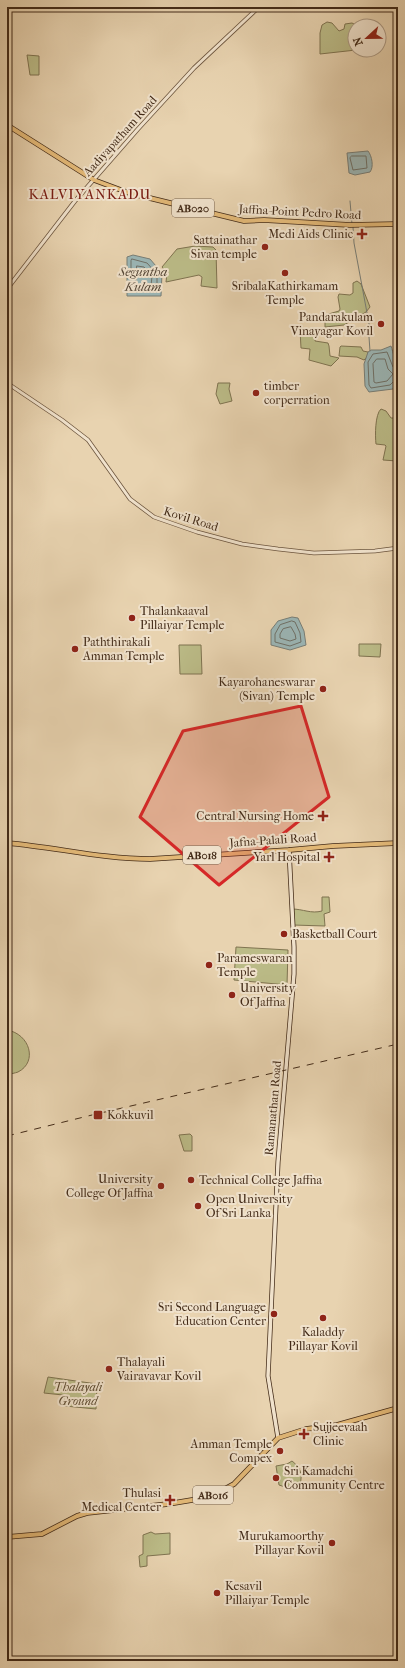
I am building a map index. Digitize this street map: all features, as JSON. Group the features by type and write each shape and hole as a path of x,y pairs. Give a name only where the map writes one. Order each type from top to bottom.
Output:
{"main road":[{"name":"Jaffna-Point Pedro Road","path":"7,125 94,180 129,193 244,221 264,220 350,225 398,224"},
{"name":"Jafna-Palali Road","path":"7,843 133,859 398,842"},
{"name":"Ramanathan Road","path":"278,1438 268,1376 278,1162 294,974 289,850"},
{"name":"AB016","path":"7,1537 42,1534 77,1516 87,1513 175,1503 214,1495 234,1484 278,1438 306,1429 337,1425 398,1408"}],"street":[{"name":"Aadiyapatham Road","path":"7,289 38,248 138,129 194,68 259,7"},
{"name":"Kovil Road","path":"7,383 62,420 88,440 130,499 154,517 197,532 242,544 278,549 314,552 375,551 398,548"}],"highlighted area":[{"path":"301,706 329,797 219,885 140,817 183,731"}],"green space":[{"path":"327,22 332,23 339,31 344,29 345,24 347,24 347,51 320,54 320,33 322,25"},
{"path":"27,55 39,56 39,75 30,75"},
{"path":"195,246 213,247 216,250 217,288 201,286 202,277 199,275 166,282 167,273 162,267 177,249"},
{"path":"357,281 361,284 370,307 366,312 344,325 325,327 325,315 339,311 340,309 339,294 350,295 353,293 353,283"},
{"path":"316,328 315,341 328,343 330,356 339,358 331,366 309,360 310,349 301,348 300,330"},
{"path":"341,346 361,347 363,351 368,352 368,356 364,360 357,357 339,356"},
{"path":"218,383 230,383 229,389 232,401 220,404 216,394"},
{"path":"381,409 386,411 391,418 398,418 397,461 383,460 386,446 376,444 377,420"},
{"path":"359,644 381,644 380,657 359,656"},
{"path":"179,645 201,645 202,674 180,674"},
{"path":"322,897 329,897 330,912 324,914 325,926 293,925 292,909 314,912 322,911"},
{"path":"236,947 288,950 287,985 234,980"},
{"path":"7,1030 21,1037 26,1042 29,1049 28,1062 24,1067 18,1072 8,1074"},
{"path":"190,1134 192,1136 192,1151 184,1151 179,1135"},
{"name":"Thalayali Ground","path":"48,1377 97,1384 96,1409 65,1406 63,1395 44,1393"},
{"path":"292,1461 300,1471 300,1484 285,1487 279,1485 276,1466 287,1464"},
{"path":"151,1532 155,1534 170,1533 170,1554 147,1556 147,1566 140,1567 139,1556 143,1554 143,1535"}],"water":[{"path":"368,151 372,162 370,172 355,175 349,173 347,153"},
{"name":"Seguntha Kulam","path":"133,255 150,259 162,273 161,296 127,296 127,257"},
{"path":"391,346 397,368 396,384 393,389 369,392 365,386 364,364 368,352 371,350 381,350"},
{"path":"292,617 298,618 304,631 306,645 290,650 271,645 271,630 278,621"}],"waterway":[{"path":"350,201 352,224"},
{"path":"353,227 354,243 370,329 370,351"}],"railway":[{"path":"7,1136 398,1044"}],"place":[{"name":"Medi Aids Clinic","path":"362,234"},
{"name":"Sattainathar Sivan temple","path":"265,247"},
{"name":"SribalaKathirkamam Temple","path":"285,273"},
{"name":"Pandarakulam Vinayagar Kovil","path":"381,324"},
{"name":"timber corperration","path":"256,393"},
{"name":"Thalankaaval Pillaiyar Temple","path":"132,618"},
{"name":"Paththirakali Amman Temple","path":"75,649"},
{"name":"Kayarohaneswarar (Sivan) Temple","path":"323,689"},
{"name":"Central Nursing Home","path":"323,816"},
{"name":"Yarl Hospital","path":"329,857"},
{"name":"Basketball Court","path":"284,934"},
{"name":"Parameswaran Temple","path":"209,965"},
{"name":"University Of Jaffna","path":"232,995"},
{"name":"Kokkuvil","path":"98,1115"},
{"name":"Technical College Jaffna","path":"191,1180"},
{"name":"University College Of Jaffna","path":"161,1186"},
{"name":"Open University Of Sri Lanka","path":"198,1206"},
{"name":"Sri Second Language Education Center","path":"274,1314"},
{"name":"Kaladdy Pillayar Kovil","path":"323,1318"},
{"name":"Thalayali Vairavavar Kovil","path":"109,1369"},
{"name":"Sujjeevaah Clinic","path":"304,1434"},
{"name":"Amman Temple Compex","path":"280,1451"},
{"name":"Sri Kamadchi Community Centre","path":"276,1478"},
{"name":"Thulasi Medical Center","path":"170,1500"},
{"name":"Murukamoorthy Pillayar Kovil","path":"332,1543"},
{"name":"Kesavil Pillaiyar Temple","path":"217,1593"}],"district":[{"name":"KALVIYANKADU","path":"90,194"}]}
